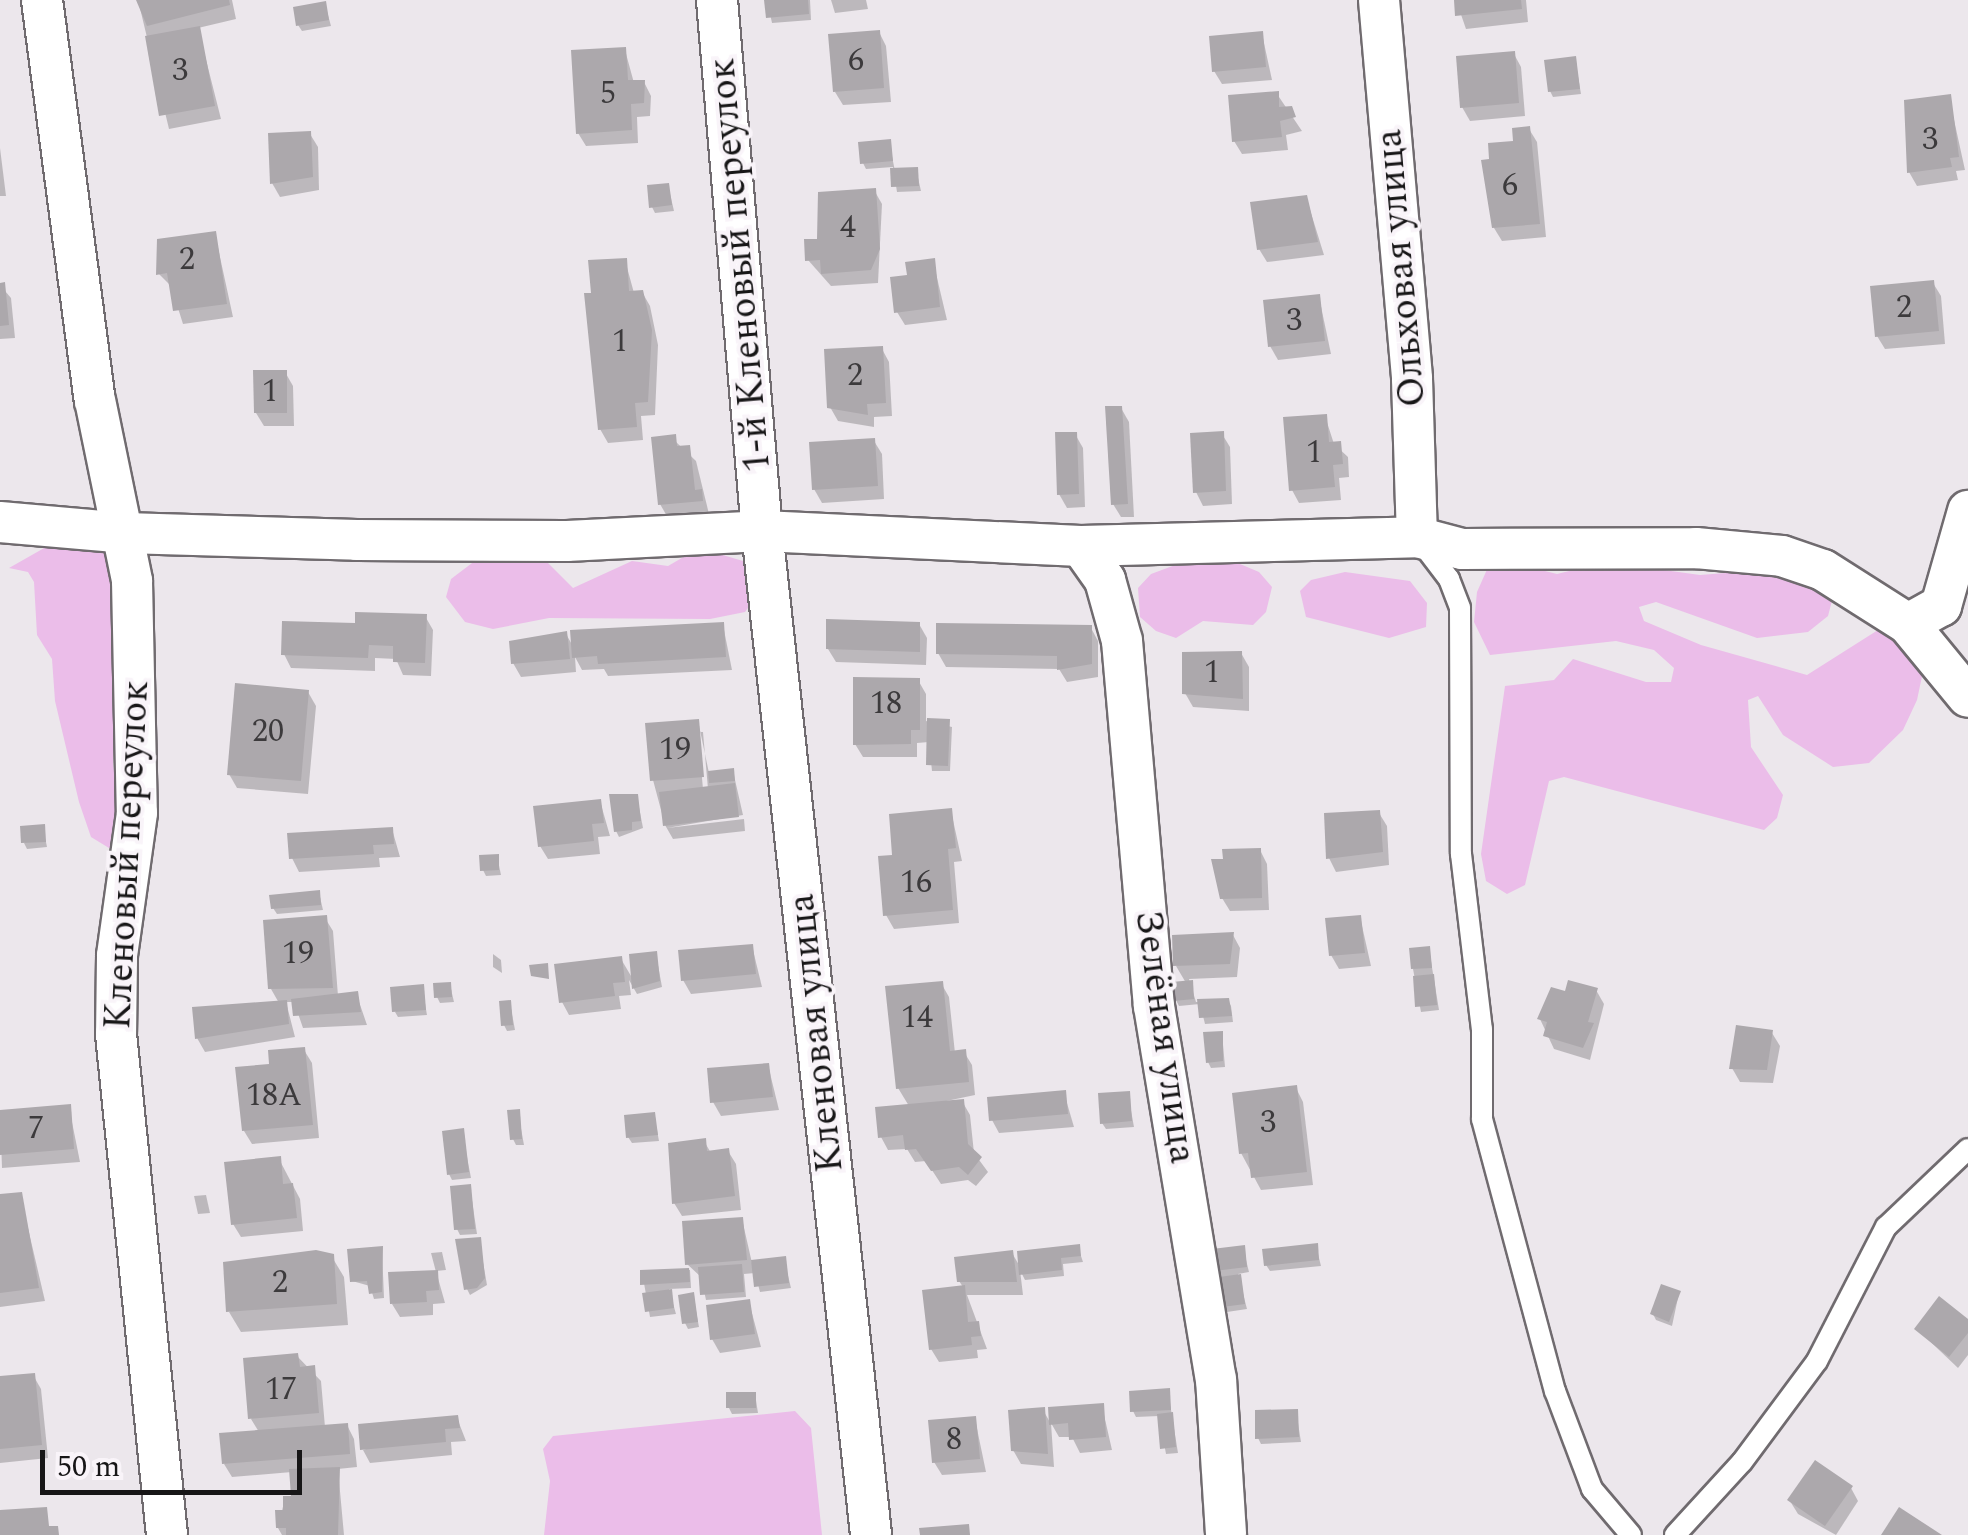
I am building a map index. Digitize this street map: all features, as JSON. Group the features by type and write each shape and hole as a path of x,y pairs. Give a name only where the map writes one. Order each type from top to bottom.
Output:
{"street":[{"name":"Кленовый переулок","path":"42,0 95,400 125,533 137,654 137,813 117,956 116,1034 167,1535"},
{"name":"1-й Кленовый переулок","path":"718,0 762,531"},
{"name":"Ольховая улица","path":"1380,0 1412,380 1417,537"},
{"path":"1908,624 1941,606 1968,511"},
{"path":"0,522 125,533 567,541 762,531 1081,546 1417,537 1462,548 1696,548 1782,556 1823,570 1908,624 1968,697"},
{"name":"Кленовая улица","path":"762,531 870,1535"},
{"name":"Зелёная улица","path":"1081,546 1105,580 1122,641 1154,1006 1216,1380 1226,1535"}],"lane":[{"path":"1417,537 1449,579 1460,608 1462,854 1482,1030 1482,1119 1554,1390 1592,1489 1630,1535"},
{"path":"1675,1535 1742,1462 1817,1361 1886,1227 1968,1150"}],"shaded area":[{"path":"53,543 100,543 116,574 113,765 124,837 109,848 91,837 79,802 55,701 52,659 37,635 34,582 28,572 9,568"},
{"path":"716,553 743,561 752,574 756,597 745,612 710,619 549,618 493,629 465,622 446,597 451,579 480,557 548,563 573,588 632,561 668,566 687,555"},
{"path":"1606,562 1700,575 1764,570 1834,593 1828,616 1808,632 1757,638 1656,602 1639,607 1644,621 1701,645 1807,675 1878,630 1905,641 1924,667 1917,700 1903,730 1869,763 1833,767 1783,735 1758,696 1748,700 1751,747 1783,795 1777,818 1764,830 1564,777 1549,781 1525,885 1507,894 1486,881 1481,854 1505,686 1554,680 1573,659 1646,682 1671,682 1674,668 1654,650 1616,641 1490,655 1474,622 1477,592 1489,565 1517,564 1557,574"},
{"path":"1178,564 1240,564 1259,572 1272,587 1266,612 1253,625 1203,621 1176,638 1156,631 1140,617 1138,588 1151,574"},
{"path":"1345,572 1410,581 1427,603 1426,627 1389,638 1306,617 1300,591 1311,580"},
{"path":"795,1411 811,1428 822,1535 544,1535 550,1481 543,1449 553,1436"}],"building":[{"path":"136,0 229,0 230,5 147,26"},
{"path":"764,0 808,0 809,14 766,18"},
{"path":"1454,0 1521,0 1522,9 1455,16"},
{"path":"326,1 329,20 296,26 293,7"},
{"path":"200,26 215,106 159,116 145,36"},
{"path":"880,30 884,88 833,92 828,34"},
{"path":"1263,31 1266,67 1212,72 1209,36"},
{"path":"626,47 628,80 645,80 644,103 631,104 632,130 576,134 571,50"},
{"path":"1515,51 1519,103 1460,108 1456,56"},
{"path":"1576,56 1580,89 1548,92 1544,60"},
{"path":"1279,91 1279,107 1292,106 1296,117 1280,121 1282,137 1232,142 1228,95"},
{"path":"1951,94 1959,157 1950,158 1952,167 1907,173 1904,100"},
{"path":"1530,126 1540,224 1492,228 1481,160 1489,159 1488,143 1513,141 1512,128"},
{"path":"311,131 313,177 270,184 268,133"},
{"path":"891,139 893,161 860,164 858,142"},
{"path":"918,167 919,186 891,187 890,168"},
{"path":"669,183 672,205 649,208 647,185"},
{"path":"876,188 880,249 871,270 821,274 820,260 805,261 804,239 817,239 818,192"},
{"path":"1307,195 1318,242 1257,250 1250,202"},
{"path":"216,231 227,304 173,311 167,273 156,275 157,239"},
{"path":"627,258 629,291 643,290 652,330 648,402 635,403 637,427 598,430 584,293 591,293 588,260"},
{"path":"935,258 940,307 894,313 890,277 907,275 905,262"},
{"path":"1934,280 1939,331 1875,337 1870,286"},
{"path":"5,282 9,325 0,326 0,283"},
{"path":"1320,294 1325,341 1268,347 1263,300"},
{"path":"883,346 886,403 867,404 868,415 827,408 824,349"},
{"path":"253,370 287,370 287,413 254,413"},
{"path":"1105,406 1122,406 1128,504 1111,505"},
{"path":"1327,414 1329,442 1341,441 1343,464 1333,465 1335,487 1289,491 1283,417"},
{"path":"1224,431 1226,491 1193,493 1190,433"},
{"path":"1055,432 1077,432 1079,494 1057,495"},
{"path":"676,434 677,446 690,445 695,490 702,489 703,501 658,505 651,437"},
{"path":"875,438 878,486 812,490 809,442"},
{"path":"355,612 427,614 425,663 393,662 393,646 369,645 368,658 281,655 282,621 355,623"},
{"path":"826,619 920,622 920,652 826,649"},
{"path":"724,622 726,657 598,664 597,656 572,658 570,630"},
{"path":"936,623 1092,625 1092,664 1057,670 1057,656 936,654"},
{"path":"567,631 570,659 511,664 509,641"},
{"path":"1242,651 1243,699 1182,694 1182,652"},
{"path":"853,677 920,678 920,730 911,730 911,744 853,745"},
{"path":"235,683 309,690 301,781 227,775"},
{"path":"927,718 950,719 948,766 926,765"},
{"path":"699,719 704,777 650,781 645,723"},
{"path":"734,768 735,781 709,783 708,771"},
{"path":"735,783 739,817 663,826 659,792"},
{"path":"609,794 638,794 641,821 632,822 632,830 614,832"},
{"path":"601,799 604,823 592,824 594,841 538,847 533,806"},
{"path":"952,808 956,848 948,849 953,910 883,916 878,856 892,855 889,814"},
{"path":"1380,810 1383,852 1326,859 1324,813"},
{"path":"45,824 46,842 21,843 20,826"},
{"path":"393,827 394,844 373,845 374,854 289,859 287,833"},
{"path":"1261,848 1262,898 1220,899 1211,859 1223,859 1222,849"},
{"path":"499,854 499,870 480,871 479,855"},
{"path":"320,890 321,905 271,909 269,895"},
{"path":"327,915 333,988 268,989 263,920"},
{"path":"1361,915 1365,953 1329,956 1325,918"},
{"path":"1234,932 1230,964 1173,966 1172,935"},
{"path":"753,944 756,974 681,981 678,950"},
{"path":"1430,946 1432,968 1411,969 1409,948"},
{"path":"657,951 660,981 632,989 629,954"},
{"path":"622,956 625,982 613,983 615,996 559,1003 554,964"},
{"path":"548,963 549,979 531,976 529,965"},
{"path":"1434,974 1437,1005 1415,1007 1413,976"},
{"path":"1193,980 1194,999 1173,1001 1172,982"},
{"path":"1568,980 1598,988 1588,1022 1594,1023 1583,1048 1543,1036 1547,1022 1537,1019 1551,987 1565,991"},
{"path":"943,981 950,1051 966,1049 969,1082 896,1089 885,986"},
{"path":"451,982 452,997 434,998 433,983"},
{"path":"424,984 426,1010 392,1012 390,987"},
{"path":"358,991 361,1012 293,1016 291,999"},
{"path":"1229,998 1232,1016 1199,1018 1197,999"},
{"path":"287,1000 289,1024 195,1039 192,1007"},
{"path":"511,1000 513,1025 501,1026 499,1001"},
{"path":"1736,1025 1773,1030 1767,1070 1729,1069"},
{"path":"1223,1031 1223,1061 1206,1063 1203,1032"},
{"path":"305,1047 313,1125 242,1131 235,1067 269,1064 268,1050"},
{"path":"769,1063 773,1097 710,1103 707,1068"},
{"path":"1297,1085 1307,1172 1251,1178 1248,1153 1239,1154 1232,1093"},
{"path":"1066,1090 1068,1114 989,1121 987,1097"},
{"path":"1130,1091 1132,1121 1100,1124 1098,1093"},
{"path":"964,1099 968,1144 982,1157 968,1175 959,1167 931,1171 916,1149 905,1150 903,1135 878,1138 875,1107"},
{"path":"71,1104 74,1149 0,1155 0,1110"},
{"path":"520,1109 522,1139 510,1140 507,1110"},
{"path":"655,1112 658,1135 626,1138 624,1115"},
{"path":"464,1128 469,1172 447,1175 442,1131"},
{"path":"706,1138 707,1151 729,1148 735,1196 672,1204 668,1143"},
{"path":"281,1156 283,1184 293,1183 297,1218 231,1225 224,1162"},
{"path":"471,1184 475,1229 454,1230 450,1186"},
{"path":"22,1192 39,1288 0,1293 0,1194"},
{"path":"743,1217 747,1260 685,1265 682,1221"},
{"path":"481,1237 485,1278 477,1288 464,1290 455,1239"},
{"path":"1318,1243 1319,1260 1264,1266 1262,1249"},
{"path":"1080,1244 1081,1256 1061,1258 1062,1270 1019,1275 1017,1251"},
{"path":"1245,1245 1247,1267 1214,1271 1212,1249"},
{"path":"383,1246 382,1292 369,1294 367,1281 350,1282 347,1249"},
{"path":"316,1250 334,1254 337,1304 226,1312 223,1262"},
{"path":"1013,1250 1017,1282 957,1282 954,1257"},
{"path":"786,1256 789,1283 754,1287 751,1260"},
{"path":"742,1264 744,1292 700,1295 698,1267"},
{"path":"689,1268 690,1282 640,1285 640,1270"},
{"path":"438,1270 439,1290 426,1291 427,1302 390,1304 388,1272"},
{"path":"1241,1274 1245,1304 1222,1307 1219,1277"},
{"path":"1661,1284 1681,1291 1669,1322 1650,1314"},
{"path":"965,1285 968,1322 979,1321 981,1336 971,1337 972,1345 929,1350 922,1290"},
{"path":"672,1289 674,1308 645,1312 642,1293"},
{"path":"694,1292 698,1322 682,1324 678,1295"},
{"path":"1939,1296 1968,1319 1968,1333 1949,1357 1914,1329"},
{"path":"750,1299 755,1334 710,1340 706,1305"},
{"path":"298,1353 300,1367 315,1365 319,1413 248,1419 243,1358"},
{"path":"35,1373 42,1445 0,1449 0,1376"},
{"path":"1170,1388 1171,1410 1130,1412 1129,1391"},
{"path":"726,1392 756,1392 756,1408 726,1408"},
{"path":"1104,1403 1106,1437 1069,1440 1068,1423 1049,1425 1048,1407"},
{"path":"1045,1407 1048,1454 1011,1451 1008,1410"},
{"path":"1298,1409 1299,1437 1255,1439 1255,1410"},
{"path":"1173,1412 1176,1447 1160,1449 1157,1414"},
{"path":"458,1415 460,1428 445,1429 446,1442 360,1450 358,1424"},
{"path":"976,1416 980,1459 932,1463 928,1420"},
{"path":"348,1423 350,1454 222,1464 219,1433"},
{"path":"1815,1460 1853,1486 1825,1526 1787,1500"},
{"path":"340,1467 338,1535 286,1535 286,1528 276,1528 275,1510 283,1510 283,1496 291,1496 289,1469"},
{"path":"47,1507 49,1526 58,1526 59,1535 0,1535 0,1510"},
{"path":"1899,1507 1942,1535 1881,1535"},
{"path":"969,1524 970,1535 920,1535 919,1528"}]}
